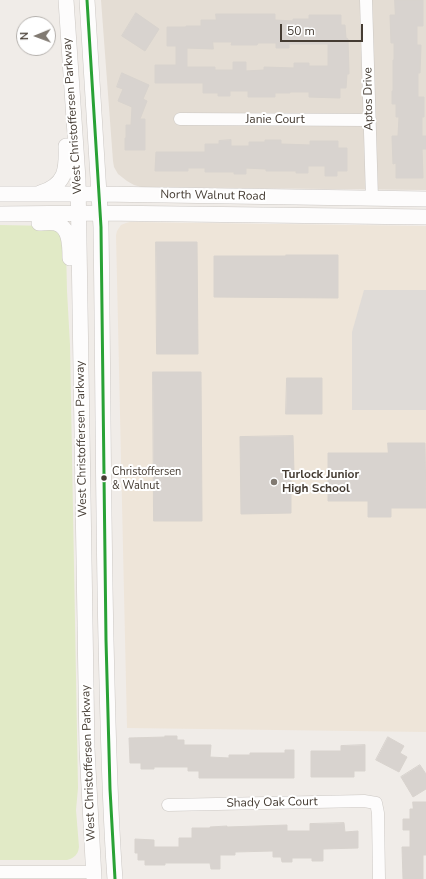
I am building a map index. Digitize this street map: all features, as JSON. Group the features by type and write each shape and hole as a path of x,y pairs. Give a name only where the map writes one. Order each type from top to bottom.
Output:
{"street":[{"name":"West Christoffersen Parkway","path":"66,0 79,213 87,749 97,877"},
{"name":"West Christoffersen Parkway","path":"87,0 100,213 109,760 115,879"},
{"name":"Aptos Drive","path":"366,0 372,198"},
{"path":"38,194 49,190 56,185 63,175 66,167 67,158 61,73 69,56"},
{"name":"Janie Court","path":"180,119 370,120"},
{"name":"North Walnut Road","path":"0,194 426,199"},
{"name":"North Walnut Road","path":"0,214 100,213 426,217"},
{"path":"0,223 50,222 60,225 64,229 70,241 71,292 80,320"},
{"name":"Shady Oak Court","path":"168,805 364,801 376,803 378,813 379,879"},
{"path":"0,872 97,877"}],"shaded area":[{"path":"101,0 426,0 426,190 141,187 127,181 118,174 114,167 113,161"},
{"name":"Turlock Junior High School","path":"130,222 426,226 426,732 127,728 116,235 121,225"},
{"path":"364,290 426,290 426,410 352,410 352,332"}],"green space":[{"path":"0,225 56,227 66,246 70,345 78,788 76,810 79,847 75,856 67,860 0,860"}],"building":[{"path":"395,0 423,0 423,26 417,26 417,45 421,45 420,73 418,73 418,97 424,97 422,136 426,136 426,149 422,149 423,178 396,178 396,163 393,164 392,136 398,136 399,117 396,117 396,104 392,104 394,43 391,43 390,15 395,15"},
{"path":"136,13 159,29 145,51 122,36"},
{"path":"216,14 275,14 275,20 293,21 293,19 309,19 309,15 341,15 341,25 345,25 346,38 348,39 349,74 347,74 346,88 340,88 340,98 309,97 309,92 275,93 275,97 248,97 248,91 230,91 230,96 218,96 218,93 203,93 203,83 155,83 155,65 176,65 176,46 167,46 167,27 201,26 201,20 216,20","holes":["213,42 232,42 231,45 276,43 276,48 289,48 289,44 328,44 328,66 309,66 309,63 294,63 294,68 264,67 264,70 246,71 246,62 233,62 233,70 215,70 215,67 187,67 187,48 213,49"]},
{"path":"122,73 149,85 143,99 147,101 140,119 145,119 145,150 125,150 126,125 131,125 132,107 118,101 123,89 117,87"},
{"path":"231,140 231,146 249,146 249,142 265,142 265,140 281,140 281,144 310,145 310,141 338,141 338,148 347,148 347,171 337,171 337,176 325,176 325,166 308,166 308,173 296,173 296,171 266,171 266,169 246,168 246,174 234,174 234,172 205,172 205,168 188,168 188,171 155,171 156,152 205,152 205,144 219,144 219,141"},
{"path":"156,242 197,242 198,354 157,354"},
{"path":"338,255 338,298 214,297 214,256"},
{"path":"153,372 201,372 202,521 154,521"},
{"path":"287,378 322,378 322,414 286,414"},
{"path":"293,436 294,473 291,473 291,513 241,514 240,437"},
{"path":"388,443 425,443 426,508 391,508 391,517 368,517 368,501 328,501 328,453 388,453"},
{"path":"177,736 177,740 184,740 184,745 211,745 210,757 229,758 229,755 250,755 250,753 285,753 285,750 294,750 294,778 199,778 199,771 188,771 188,767 154,767 154,769 141,769 141,763 130,763 129,738"},
{"path":"388,737 404,746 400,753 407,757 399,772 376,760"},
{"path":"365,745 365,771 354,771 354,777 311,777 311,751 341,751 341,746"},
{"path":"420,765 426,774 426,789 413,797 401,777"},
{"path":"413,802 426,802 426,855 423,855 423,879 403,879 402,847 410,847 410,830 403,830 403,819 410,819 410,809 413,809"},
{"path":"344,823 345,832 358,831 358,848 323,849 323,861 312,861 312,858 292,858 292,862 282,862 281,857 273,857 273,851 235,852 235,855 220,855 220,869 211,869 210,863 165,863 165,865 145,865 145,860 138,860 138,853 135,853 135,839 154,840 154,847 179,847 179,838 192,838 192,828 287,825 287,831 310,831 310,824"}],"transit line":[{"path":"87,0 101,227 106,640 110,789 115,879"}],"place":[{"name":"Christoffersen & Walnut","path":"104,478"},
{"name":"Turlock Junior High School","path":"274,482"}]}
